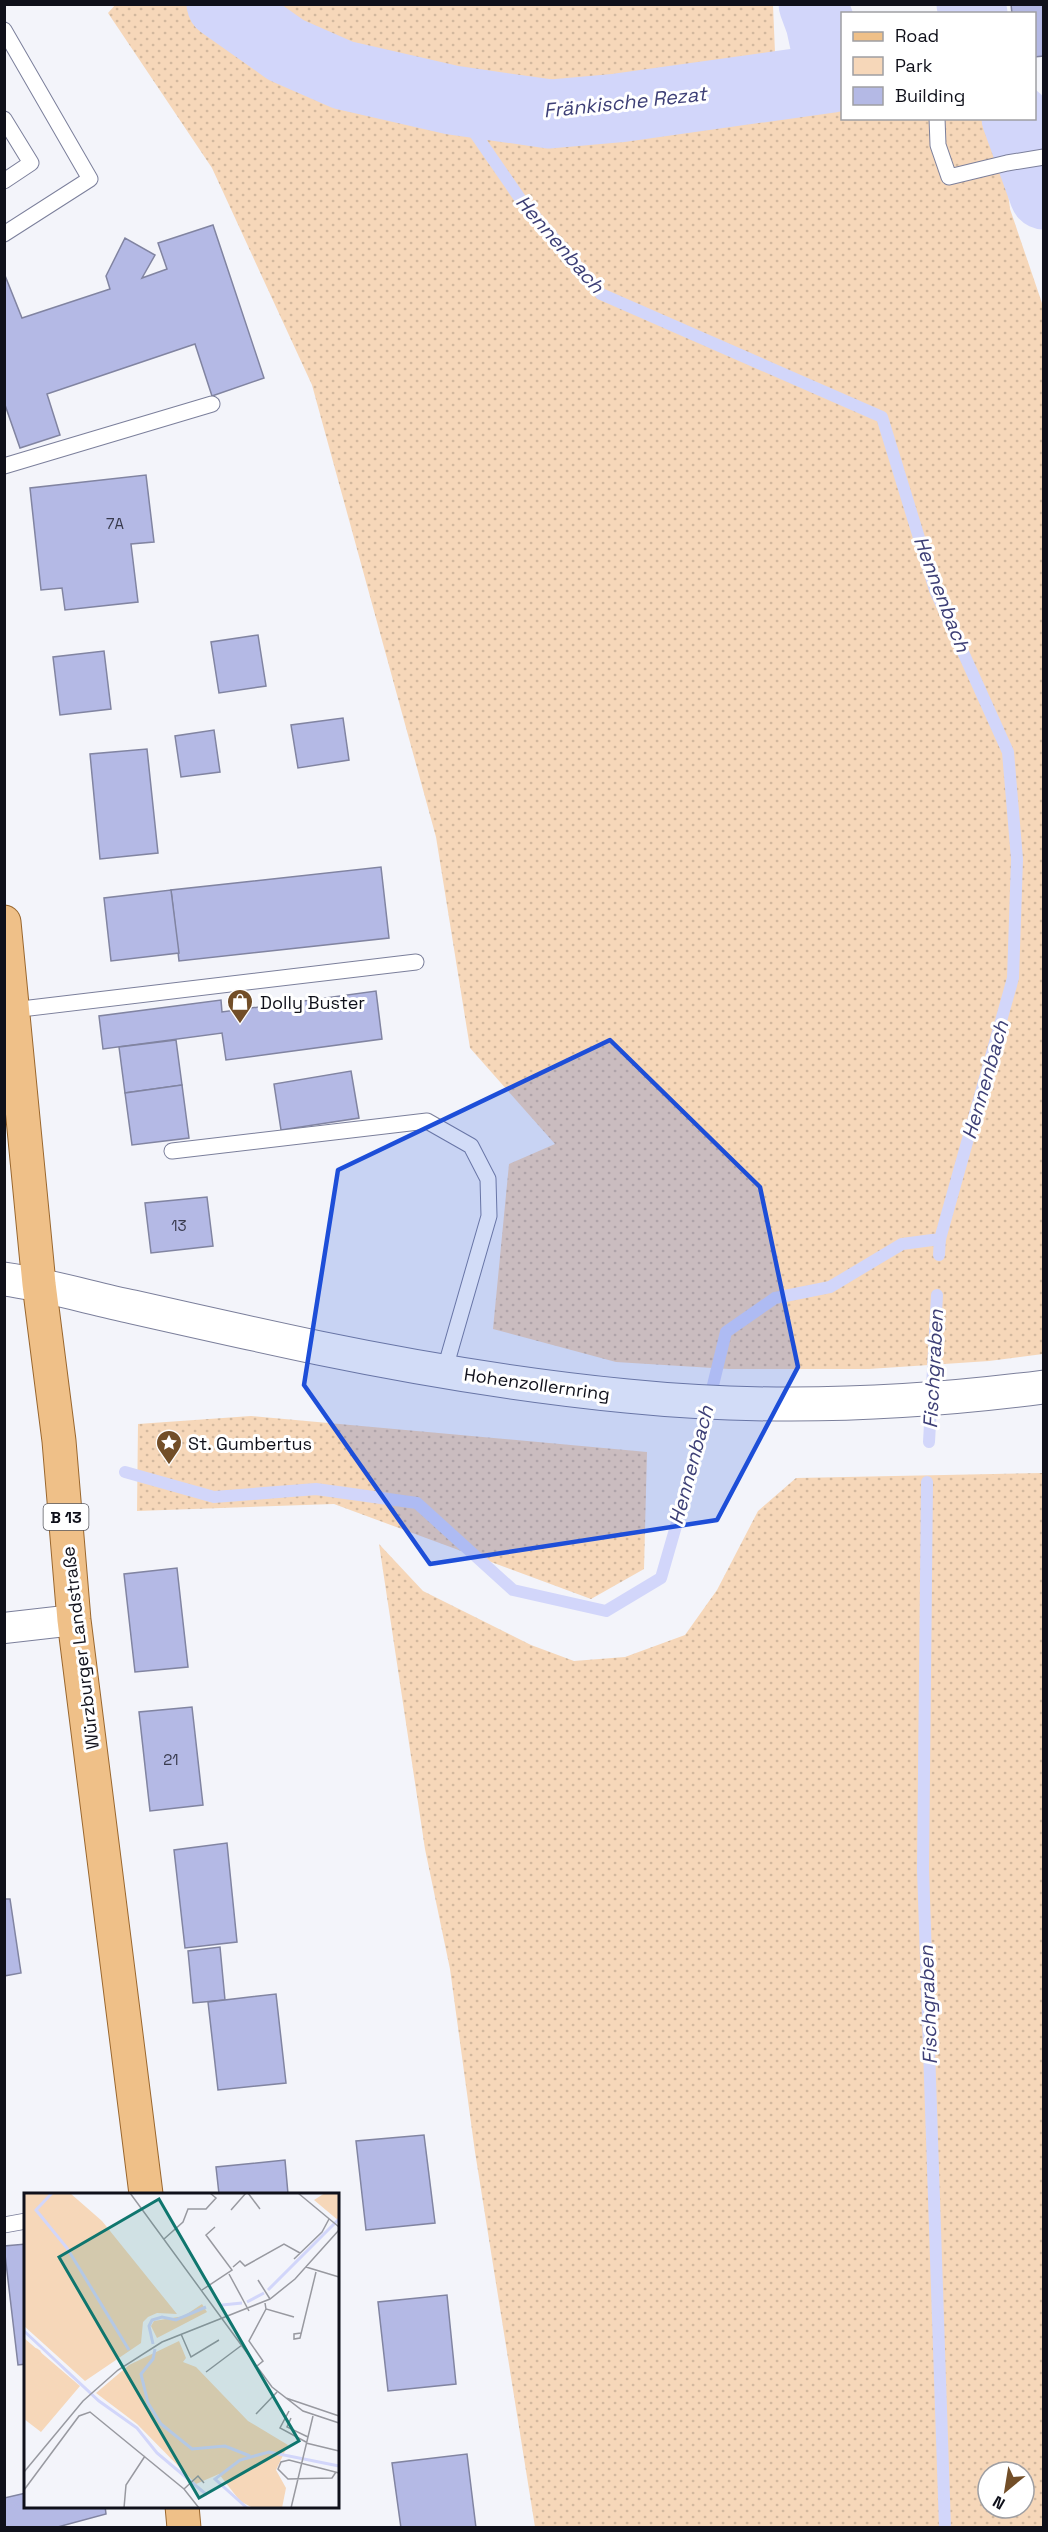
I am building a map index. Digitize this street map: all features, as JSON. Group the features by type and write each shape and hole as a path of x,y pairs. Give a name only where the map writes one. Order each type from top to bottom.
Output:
{"main road":[{"name":"Würzburger Landstraße","path":"4,922 39,1284 59,1441 74,1620 146,2193"},
{"name":"Hohenzollernring","path":"4,1279 39,1284 319,1348 444,1372 630,1397 747,1403 856,1403 985,1395 1044,1387"},
{"path":"182,2508 184,2528"}],"street":[{"path":"4,1628 74,1620"}],"lane":[{"path":"4,30 90,179 4,234"},
{"path":"4,119 31,163 4,181"},
{"path":"937,120 938,145 949,177 1044,157"},
{"path":"4,466 212,404"},
{"path":"13,1010 417,962"},
{"path":"172,1151 427,1121 471,1146 488,1179 489,1216 444,1372"},
{"path":"4,2225 24,2221"}],"highlighted area":[{"path":"610,1040 760,1187 798,1367 717,1520 430,1564 304,1385 338,1170"}],"green space":[{"path":"116,4 773,5 777,101 831,93 841,95 841,120 988,120 1000,125 1010,209 1044,309 1043,1354 989,1361 869,1369 729,1369 616,1362 493,1329 509,1164 555,1144 470,1048 436,837 312,385 212,168 108,13"},
{"path":"251,1416 647,1452 644,1569 591,1599 334,1504 137,1511 138,1424"},
{"path":"1043,1473 1043,2527 535,2527 475,2152 450,1969 425,1849 379,1544 423,1591 531,1645 574,1661 625,1657 685,1635 717,1590 758,1511 796,1478"}],"building":[{"path":"1011,4 1044,4 1044,56 1036,57 1036,12 1012,12"},
{"path":"213,225 264,378 212,396 195,344 47,394 60,435 20,448 4,402 4,273 22,318 110,289 106,276 125,238 155,255 142,278 167,269 158,243"},
{"path":"146,475 154,542 131,544 138,602 65,610 62,588 41,590 30,488"},
{"path":"258,635 266,686 219,693 211,642"},
{"path":"104,651 111,709 60,715 53,657"},
{"path":"343,718 349,760 298,768 291,725"},
{"path":"214,730 220,772 181,777 175,736"},
{"path":"147,749 158,853 100,859 90,754"},
{"path":"381,867 389,938 179,961 171,890"},
{"path":"171,890 179,953 111,961 104,898"},
{"name":"Dolly Buster","path":"376,991 382,1039 226,1060 222,1033 103,1049 99,1016 221,1000 222,1012"},
{"path":"176,1040 182,1085 125,1093 119,1047"},
{"path":"351,1071 359,1118 281,1130 274,1084"},
{"path":"182,1085 189,1138 132,1145 125,1093"},
{"path":"207,1197 213,1246 151,1253 145,1203"},
{"path":"177,1568 188,1667 135,1672 124,1574"},
{"path":"192,1707 203,1805 150,1811 139,1712"},
{"path":"227,1843 237,1942 185,1948 174,1850"},
{"path":"4,1899 10,1899 21,1973 4,1976"},
{"path":"220,1947 225,2000 193,2003 188,1951"},
{"path":"276,1994 286,2083 218,2090 208,2002"},
{"path":"424,2135 435,2223 366,2230 356,2141"},
{"path":"285,2160 288,2193 219,2193 216,2167"},
{"path":"24,2244 24,2364 18,2365 4,2246"},
{"path":"447,2295 456,2384 388,2391 378,2302"},
{"path":"467,2454 476,2528 401,2528 392,2463"},
{"path":"24,2493 24,2508 105,2508 106,2514 54,2528 4,2528 4,2498"}],"waterway":[{"name":"Fränkische Rezat","path":"221,4 286,50 343,75 452,100 550,114 618,108 832,78 820,23 813,4"},
{"name":"Fränkische Rezat","path":"971,4 973,12"},
{"path":"832,78 841,80"},
{"name":"Hennenbach","path":"125,1472 214,1497 316,1489 417,1503 513,1590 606,1611 661,1578 693,1467 726,1332 775,1298 830,1287 902,1244 940,1239 1013,978 1017,859 1008,752 935,590 882,417 601,294 521,200 452,100"},
{"name":"Fränkische Rezat","path":"1017,120 1044,195"},
{"name":"Fischgraben","path":"939,1255 940,1239"},
{"name":"Fischgraben","path":"929,1442 937,1295"},
{"name":"Fischgraben","path":"927,1482 923,1869 945,2528"}],"place":[{"name":"Dolly Buster","path":"240,1025"},
{"name":"St. Gumbertus","path":"169,1466"}]}
